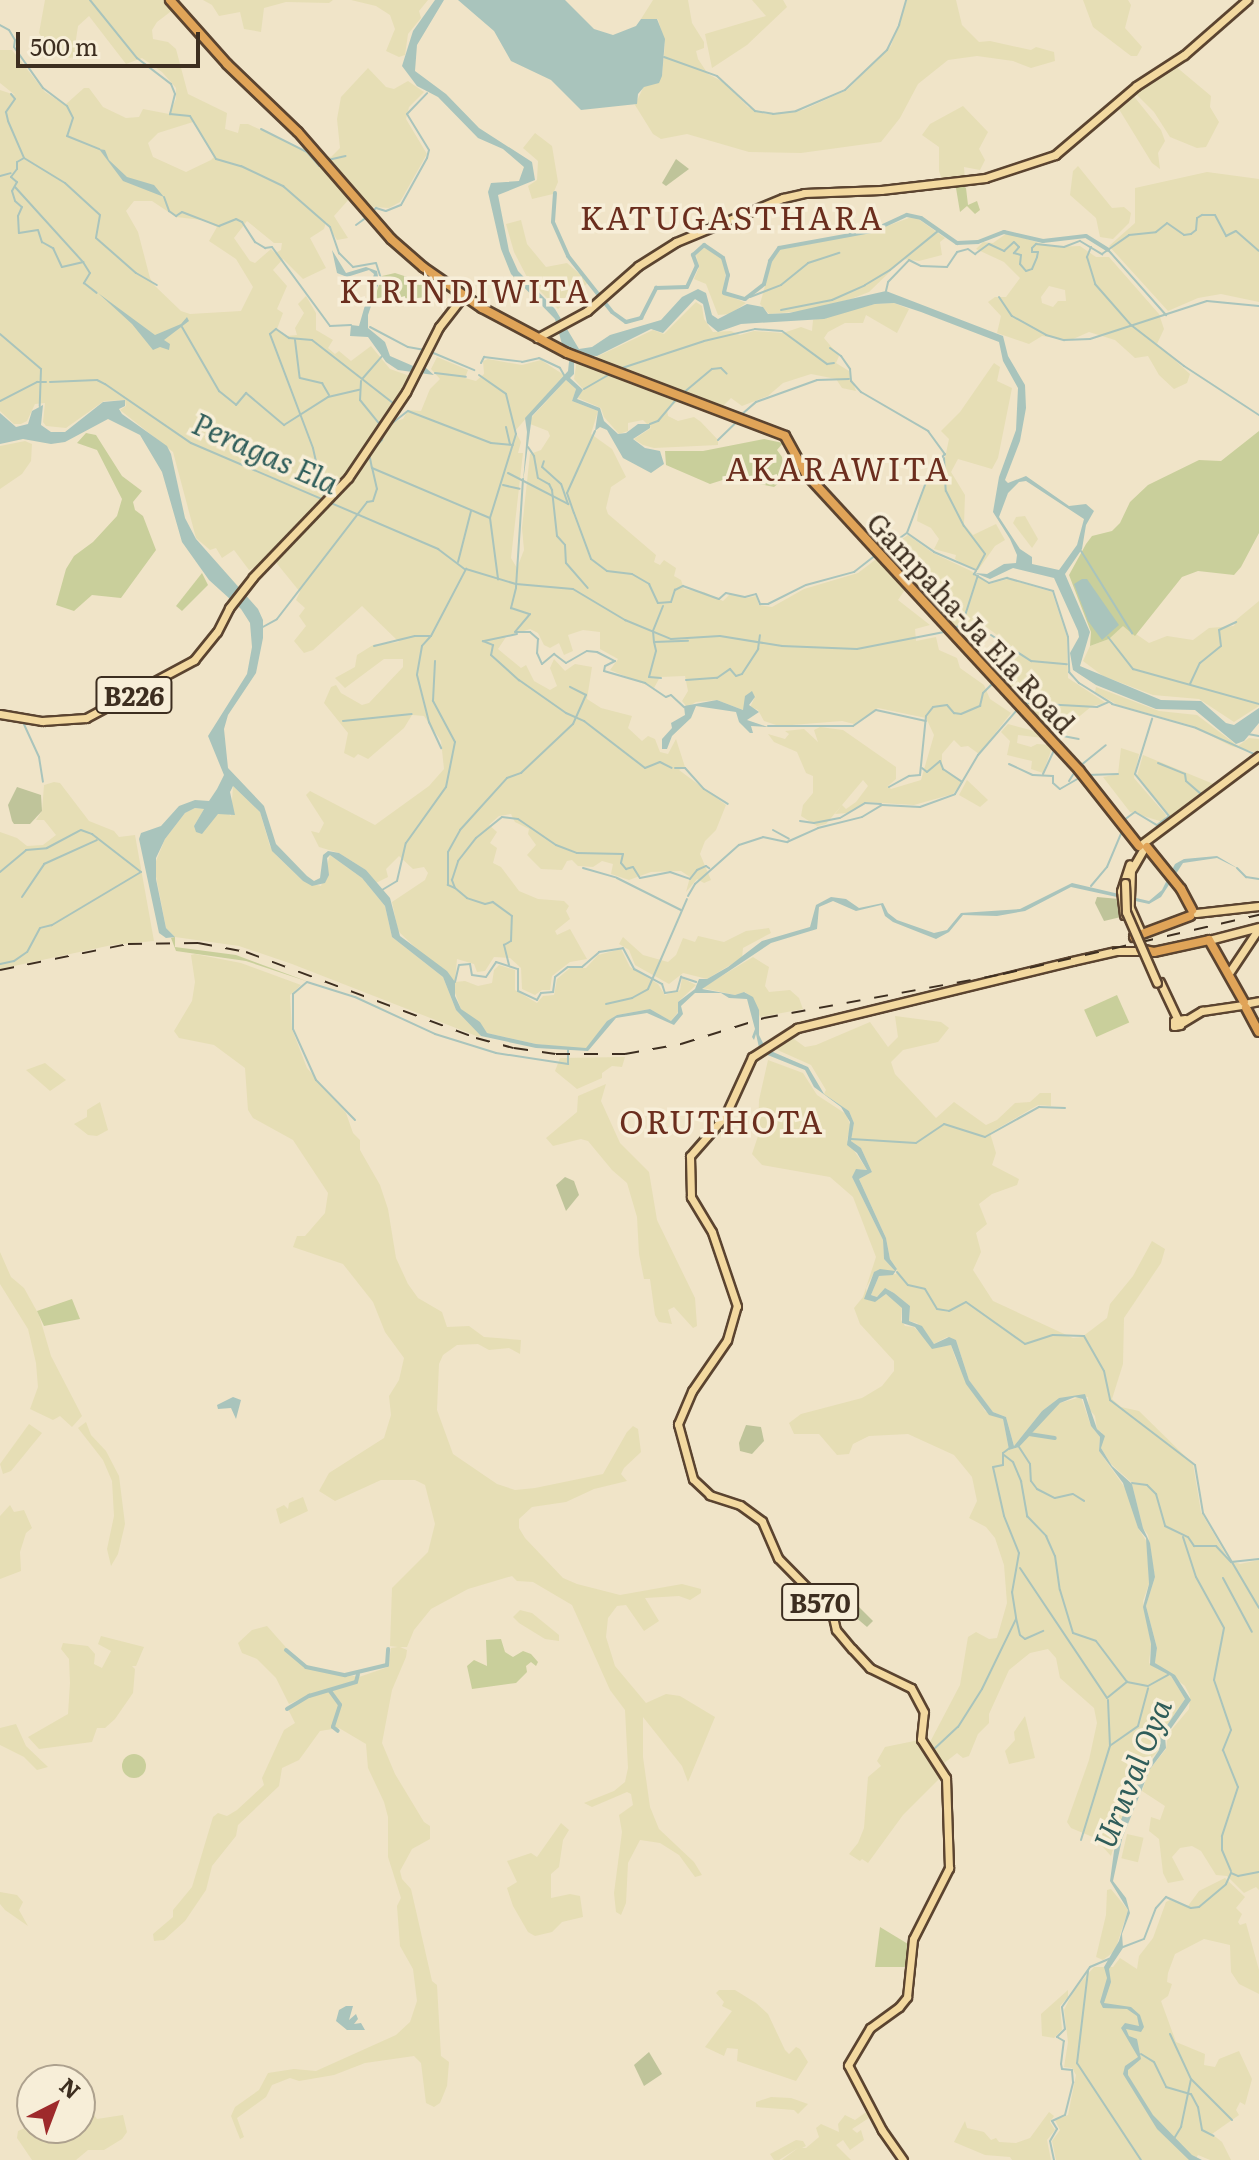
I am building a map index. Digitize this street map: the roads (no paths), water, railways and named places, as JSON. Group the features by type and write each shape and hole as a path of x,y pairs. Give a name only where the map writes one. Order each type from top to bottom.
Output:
{"highway":[{"name":"Gampaha-Ja Ela Road","path":"170,0 227,64 298,132 323,164 407,254 482,308 572,355 785,436 806,474 1081,772 1121,825 1171,877 1192,913"},
{"path":"1192,913 1137,934 1145,952 1209,940 1259,1029"}],"main road":[{"path":"537,338 587,311 638,266 676,242 783,198 804,193 881,190 985,178 1055,155 1136,86 1184,55 1247,0"},
{"name":"B226","path":"0,714 43,721 86,718 194,660 217,632 243,590 330,499 416,374 439,327 464,295"},
{"path":"1259,758 1143,847 1126,883 1126,912 1179,1021 1202,1011 1259,1001"},
{"path":"1131,867 1125,896 1137,934"},
{"path":"1192,913 1259,906"},
{"path":"1209,940 1259,928"},
{"path":"1229,973 1259,928"},
{"name":"B570","path":"903,2160 882,2130 848,2065 870,2028 907,1997 913,1939 950,1864 946,1778 921,1739 924,1712 911,1688 870,1668 852,1649 836,1630 832,1613 778,1558 762,1521 740,1505 710,1495 697,1484 678,1429 692,1391 727,1340 737,1306 712,1232 691,1197 690,1156 725,1116 745,1068 758,1052 797,1028 1101,954 1145,952"}],"water":[{"path":"435,0 444,0 417,45 415,71 446,94 479,128 532,162 535,180 498,195 509,251 518,271 555,309 579,349 592,347 610,335 661,320 682,297 698,289 706,293 712,315 718,319 747,304 763,307 768,314 789,313 886,291 1003,336 1008,356 1025,385 1026,408 1020,441 1005,480 1008,483 1026,476 1069,506 1086,504 1094,511 1086,525 1082,549 1065,574 1090,632 1080,666 1161,700 1201,701 1226,723 1234,725 1259,708 1259,723 1244,741 1236,744 1195,710 1156,709 1096,685 1073,670 1070,653 1079,637 1078,631 1054,578 1013,568 990,579 975,573 987,574 1004,564 1016,563 1017,555 1010,539 993,512 999,477 1016,430 1018,388 1003,361 999,342 921,312 894,303 875,304 824,319 741,324 718,332 707,323 703,304 695,299 663,333 651,329 597,356 574,355 574,374 570,378 583,390 577,399 600,408 604,421 618,434 626,433 638,424 650,424 650,428 633,439 645,448 660,451 664,464 651,473 623,458 607,430 600,427 595,431 598,411 572,401 576,389 566,380 532,416 523,482 527,432 525,418 568,371 570,353 562,344 555,319 511,274 501,249 488,192 491,183 519,181 524,167 503,149 478,138 438,97 417,86 402,66 413,31","holes":["1026,481 1084,519 1077,545 1059,570 1032,564 1032,557 1020,549 999,517 1008,493 1019,482"]},
{"path":"458,0 565,0 594,29 613,35 636,26 641,19 657,19 665,39 662,76 659,83 644,87 638,94 637,104 581,110 551,80 511,61 494,31"},
{"path":"99,149 105,150 109,160 127,177 154,185 164,197 123,181"},
{"path":"332,250 346,273 366,267 377,271 379,282 368,315 368,328 385,342 390,356 420,369 426,368 434,375 398,370 386,362 368,337 350,336 351,325 359,326 374,274 369,270 347,277 337,273"},
{"path":"98,293 155,335 181,324 187,317 189,321 164,340 170,344 169,350 160,347 153,350 132,324"},
{"path":"125,400 125,406 119,409 122,414 167,446 185,518 196,539 258,609 263,620 256,673 228,715 224,729 228,768 264,806 276,844 307,876 314,881 320,878 323,855 328,851 339,853 366,870 390,898 400,936 447,971 455,982 455,996 461,1009 480,1022 487,1033 536,1044 586,1048 607,1021 617,1015 650,1009 671,1021 678,1013 678,1002 695,989 699,979 707,979 728,967 762,941 810,927 816,905 831,897 846,899 859,908 883,903 888,913 897,920 934,933 947,930 961,913 1020,909 1072,883 1149,901 1162,890 1175,864 1184,859 1217,856 1239,869 1217,858 1183,863 1161,897 1149,904 1071,887 1025,911 997,916 963,915 949,932 936,939 893,922 885,916 881,905 856,911 833,901 819,907 817,929 771,943 702,989 735,995 744,992 753,997 759,1010 759,1035 766,1049 808,1067 824,1094 849,1111 854,1123 851,1141 861,1148 872,1172 859,1179 886,1238 890,1259 897,1269 893,1275 879,1276 871,1295 877,1297 885,1288 894,1293 910,1306 909,1321 922,1326 934,1344 949,1337 956,1340 969,1380 993,1412 1006,1417 1014,1446 1042,1411 1059,1398 1085,1394 1097,1429 1105,1436 1101,1448 1112,1466 1132,1484 1150,1543 1155,1577 1146,1606 1157,1648 1155,1663 1175,1675 1191,1700 1165,1737 1166,1748 1150,1769 1122,1839 1113,1881 1126,1898 1130,1913 1122,1934 1123,1948 1109,1969 1111,1982 1104,2003 1131,2007 1140,2015 1144,2027 1141,2032 1126,2029 1129,2036 1137,2039 1141,2059 1128,2070 1128,2075 1153,2115 1192,2155 1202,2160 1189,2160 1157,2129 1123,2074 1125,2066 1138,2057 1121,2028 1125,2023 1139,2026 1137,2016 1127,2009 1103,2008 1100,2002 1107,1978 1104,1967 1119,1941 1128,1910 1110,1881 1117,1829 1127,1806 1125,1801 1159,1750 1161,1734 1185,1699 1171,1676 1150,1665 1151,1644 1143,1607 1149,1584 1146,1538 1138,1528 1123,1483 1099,1451 1100,1437 1091,1426 1083,1399 1075,1397 1060,1403 1019,1447 1009,1450 1003,1419 989,1415 966,1384 951,1345 932,1349 915,1327 902,1323 902,1308 886,1294 875,1302 864,1299 874,1272 880,1269 895,1271 884,1259 883,1240 852,1177 856,1169 867,1170 857,1153 847,1145 850,1122 841,1107 814,1087 805,1070 760,1052 756,1034 754,1040 752,1037 755,1029 747,999 729,998 721,993 695,993 681,1006 683,1014 674,1025 647,1013 616,1018 588,1051 536,1048 481,1036 456,1010 443,977 392,937 385,906 362,878 330,855 327,858 329,875 325,883 312,886 303,881 272,851 260,812 233,786 230,792 235,815 218,814 202,834 196,832 194,826 204,809 195,808 185,813 165,839 156,858 156,879 166,928 175,937 166,938 159,933 139,839 141,833 161,826 179,806 195,800 209,801 217,789 224,775 208,736 247,674 252,647 250,623 241,609 209,580 182,542 162,472 140,435 108,419 65,442 51,444 23,439 0,444 0,413 16,427 28,424 32,411 43,405 41,425 51,432 65,432 103,402"},
{"path":"1087,579 1119,625 1102,640 1088,621 1074,584"},
{"path":"752,691 755,697 749,705 759,712 747,720 768,727 751,726 753,733 750,733 739,722 736,712 696,706 691,718 672,736 667,749 662,749 662,739 672,728 671,723 685,715 684,706 717,700 743,710 745,696"},
{"path":"233,1397 241,1400 236,1419 231,1408 218,1409 217,1405"},
{"path":"353,2006 349,2020 356,2014 358,2019 354,2024 361,2023 365,2030 347,2030 336,2021 339,2010"}],"waterway":[{"path":"90,0 137,58 171,84 175,94 170,114 190,116 216,159 241,166 283,186 330,227 339,253 353,267 376,263 381,278"},
{"path":"664,57 717,76 755,111 773,114 796,111 845,90 887,50 906,0"},
{"path":"0,25 9,30 15,40 14,47 43,88 67,106 73,118 67,136 99,149"},
{"path":"372,212 376,208 386,211 401,205 427,158 429,150 407,114 427,93"},
{"path":"11,94 15,99 6,112 24,158 65,183 100,215 96,238 136,273 157,285"},
{"path":"261,129 307,152 319,166 323,164"},
{"path":"328,160 346,156"},
{"path":"24,158 17,162 17,169 11,177 17,182 12,191 15,201 22,207 18,216 19,233 38,230 42,242 53,248 62,267 83,262 90,273 84,283 97,293"},
{"path":"0,176 11,173"},
{"path":"15,187 83,262"},
{"path":"555,193 553,222 568,256 612,312 626,322 641,318 656,288 687,287 697,266 693,255 704,245 723,258 728,275 724,293 745,299 764,284 770,261 779,248 872,231 907,215 921,218 957,243 978,242 1004,232 1043,241 1086,236 1108,250"},
{"path":"164,197 169,211 176,216 182,212 219,226 236,219 242,222 255,242 265,248 272,247 330,326 351,325"},
{"path":"886,291 888,282 909,260 921,266 947,267 957,252 968,249 975,254 989,244 1004,251 1014,242 1019,247 1014,253 1021,255 1020,264 1026,271 1032,269 1037,257 1038,252 1032,252 1036,244 1064,247 1080,241 1102,254 1129,235 1156,232 1167,223 1184,235 1191,234 1196,230 1197,218 1202,215 1215,215 1226,236 1236,231 1259,251"},
{"path":"356,225 367,217"},
{"path":"781,310 832,300 865,285 890,270 938,231"},
{"path":"1091,247 1087,257 1095,284 1131,325 1184,366 1259,415"},
{"path":"1109,251 1166,315"},
{"path":"750,297 781,285 808,263 839,253"},
{"path":"999,297 1012,316 1046,335 1064,340 1090,339 1207,301 1259,306"},
{"path":"182,327 219,391 236,405 246,393 284,425 328,397 359,390"},
{"path":"370,327 408,347 425,350"},
{"path":"324,497 313,448 270,334 276,329 289,338 312,340 393,403"},
{"path":"619,369 704,341 755,329 782,331 827,364 834,363"},
{"path":"0,334 41,369 40,406"},
{"path":"295,340 300,378 322,383 329,395"},
{"path":"830,348 841,356 850,369 851,381 861,392 928,431 945,454 931,469 907,533"},
{"path":"431,352 474,370"},
{"path":"363,378 382,356"},
{"path":"481,363 484,357 522,362 539,358 560,368 564,375"},
{"path":"682,394 712,369 721,368 727,374"},
{"path":"435,373 466,377"},
{"path":"584,389 610,374"},
{"path":"479,375 506,394 516,434 490,518 498,579"},
{"path":"741,415 756,402 817,380 849,379"},
{"name":"Peragas Ela","path":"50,382 97,380 191,443 438,549 465,569"},
{"path":"361,381 360,400 381,426"},
{"name":"Peragas Ela","path":"0,401 37,382 46,382"},
{"path":"650,424 658,421 677,398"},
{"path":"386,428 408,411 491,443 513,445"},
{"path":"718,440 738,421"},
{"path":"506,427 510,445"},
{"path":"595,431 567,493 574,513 591,559 607,571 632,574 649,584 658,603 671,602 675,590 683,586 719,599 726,593 745,597 756,594 760,604 768,604 806,585 854,572 876,555"},
{"path":"384,433 382,440 369,453 372,468 490,518"},
{"name":"Peragas Ela","path":"528,447 534,456 538,478 549,484 552,490 557,536 565,545 566,563 588,588"},
{"path":"944,458 946,491 964,526 985,554 977,569"},
{"path":"508,473 568,504 561,484 542,467 544,461"},
{"path":"261,628 277,619 367,502 373,501 377,489 372,468"},
{"name":"Peragas Ela","path":"523,479 516,588 511,608 530,614 515,632 530,632 538,639 537,653 542,664 554,654 566,663 587,651 597,652 615,661 605,666 604,671 645,683 666,697 671,695 684,707"},
{"path":"503,485 520,489"},
{"path":"458,562 471,511"},
{"path":"882,551 907,533 934,552 976,570"},
{"path":"1081,551 1132,633"},
{"path":"374,646 415,636 431,636 466,569 516,584 573,589 625,620 671,639 720,636 782,646 857,649 949,631"},
{"name":"Peragas Ela","path":"976,571 974,574 989,583 1007,578 1053,591 1068,637 1069,672 1079,683 1112,704 1196,728 1254,754"},
{"path":"954,628 962,625 978,575"},
{"path":"663,606 653,631 654,642 688,641"},
{"path":"1190,684 1200,663 1221,646 1219,630 1236,622"},
{"path":"517,634 483,641 493,645 491,655 519,680 566,713 584,721 645,768 660,762 672,768"},
{"path":"686,680 717,678 730,669 736,676 742,674 758,649 760,635"},
{"path":"991,635 1031,661 1067,664"},
{"path":"430,637 422,646 417,675 429,722 441,748"},
{"path":"1108,637 1133,669 1259,704"},
{"path":"654,642 656,651 649,677 661,678"},
{"path":"382,890 397,881 406,843 446,787 455,742 433,701 435,661"},
{"path":"999,678 1010,667"},
{"path":"889,787 909,776 920,775 926,716 933,707 947,705 954,713 961,714 980,706 983,693 994,682"},
{"path":"455,888 448,885 448,852 460,830 507,778 521,773 573,724 586,695 570,687"},
{"name":"Peragas Ela","path":"1024,703 1097,707 1109,702"},
{"path":"768,726 853,726 876,710 926,721"},
{"name":"Peragas Ela","path":"688,896 695,884 739,845 763,837 787,842 818,828 862,817 882,805 920,807 955,794 978,755 1017,710"},
{"path":"343,721 412,714"},
{"path":"1124,820 1135,812 1157,825 1169,816 1135,774 1152,719"},
{"path":"22,720 39,757 43,782"},
{"path":"1248,734 1259,736"},
{"path":"1058,741 1063,736 1079,739"},
{"path":"1080,766 1106,745"},
{"path":"1043,774 1054,750"},
{"path":"922,768 927,772 940,761 943,769 962,782"},
{"path":"1158,763 1185,774 1186,781 1201,794"},
{"path":"1009,764 1033,775 1053,776 1053,783 1060,789 1081,777"},
{"path":"675,768 685,768 704,789 728,804"},
{"path":"1069,781 1076,770"},
{"path":"1087,775 1118,774"},
{"path":"800,821 814,823 840,818 865,803 881,804"},
{"path":"509,965 504,945 511,941 512,916 493,902 485,904 467,898 455,888 452,880 458,861 476,838 502,817 518,819 556,845 577,853 623,854 621,863 626,869 633,867 640,878 670,872 690,879 697,870 706,866 709,868"},
{"path":"1091,886 1107,867 1123,829"},
{"path":"0,872 26,850 47,848 81,830 92,834 141,872 52,925 40,928 27,952 14,961 0,964"},
{"path":"773,830 789,839"},
{"path":"22,897 44,864 97,840"},
{"path":"583,868 617,878 681,910"},
{"path":"1237,868 1246,877 1259,879"},
{"path":"606,1004 632,998 648,989 687,899"},
{"path":"455,982 459,965 470,964 472,975 486,977 496,962 518,969 518,991 537,1000 541,993 553,992 555,977 568,967 582,967 599,952 623,948 634,969 662,984 665,993 677,991 681,977 696,982"},
{"path":"355,1120 316,1080 293,1029 293,994 307,982 355,997 435,1034 496,1053 568,1064 568,1050"},
{"path":"851,1139 916,1143 944,1124 985,1137 1039,1107 1065,1108"},
{"path":"897,1272 908,1285 925,1289 937,1309 949,1311 966,1302 1025,1344 1053,1335 1084,1336 1104,1371 1110,1400 1195,1465 1203,1513 1259,1608"},
{"path":"1029,1434 1055,1438"},
{"path":"1011,1447 1003,1453 1003,1465 993,1467 1004,1516 1019,1553 1012,1592 1016,1618 1020,1635 1025,1639 1043,1631"},
{"path":"1019,1447 1030,1464 1031,1481 1037,1489 1055,1498 1073,1494 1084,1501"},
{"path":"1004,1455 1013,1462 1021,1481 1027,1516 1046,1536 1055,1556 1060,1590 1073,1633 1096,1641 1127,1682"},
{"path":"1132,1483 1147,1485 1156,1494 1165,1526 1188,1537 1194,1546 1216,1546 1231,1562 1259,1559"},
{"path":"1183,1537 1196,1577 1224,1628 1214,1680 1231,1730 1223,1750 1238,1787 1222,1836 1222,1850 1231,1871"},
{"path":"1020,1568 1107,1698 1127,1682 1148,1686 1168,1675"},
{"path":"1223,1578 1252,1632"},
{"path":"933,1750 958,1727 982,1689 1016,1619"},
{"path":"286,1650 306,1667 345,1675 387,1665 388,1649"},
{"path":"287,1709 309,1696 356,1682 358,1674"},
{"path":"1111,1745 1138,1726 1148,1688"},
{"path":"330,1691 340,1705 333,1727 338,1731"},
{"path":"1081,1840 1110,1746 1108,1700"},
{"name":"Uruval Oya","path":"1123,1947 1144,1939 1156,1908 1166,1897 1191,1908 1199,1907 1226,1884 1231,1873 1238,1876 1259,1872"},
{"name":"Uruval Oya","path":"1054,2160 1050,2141 1057,2129 1052,2121 1065,2115 1073,2082 1072,2070 1062,2069 1064,2041 1057,2037 1065,2029 1062,2007 1090,1967 1109,1959"},
{"path":"1088,1971 1077,2063 1141,2160"},
{"path":"1170,2034 1191,2079 1232,2120"},
{"path":"1141,2054 1154,2062 1166,2087 1191,2094 1198,2107 1202,2130 1214,2136"},
{"path":"1175,2137 1181,2127 1191,2079"}],"railway":[{"path":"0,970 128,944 198,943 246,952 476,1038 514,1048 556,1054 625,1054 681,1044 764,1018 1003,974 1259,915"}],"district":[{"name":"KATUGASTHARA","path":"732,216"},
{"name":"KIRINDIWITA","path":"465,289"},
{"name":"AKARAWITA","path":"838,467"},
{"name":"ORUTHOTA","path":"722,1120"}]}
